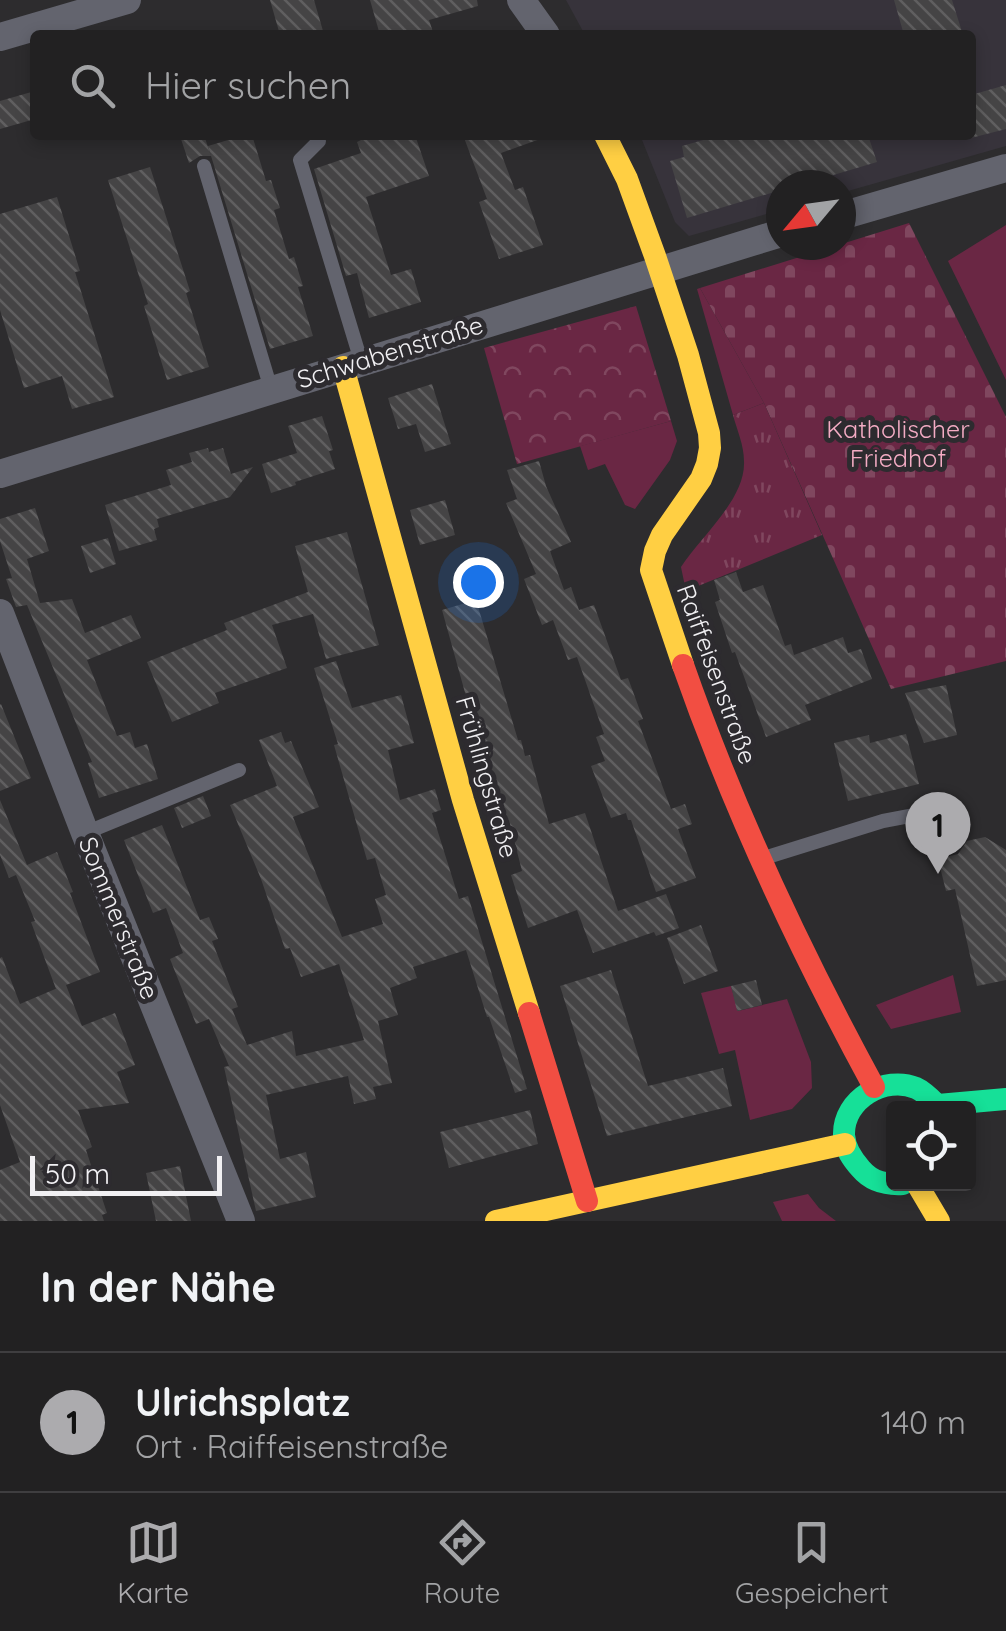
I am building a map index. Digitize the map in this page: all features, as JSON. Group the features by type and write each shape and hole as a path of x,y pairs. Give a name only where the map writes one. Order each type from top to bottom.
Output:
{"street":[{"path":"0,37 128,0"},
{"path":"521,0 542,30"},
{"name":"Raiffeisenstraße","path":"608,140 659,270 708,426 710,448 699,482 661,534 651,570 717,761 822,986 874,1087"},
{"path":"856,212 1006,168"},
{"name":"Schwabenstraße","path":"0,474 766,238"},
{"name":"Frühlingstraße","path":"352,364 463,800 587,1200"},
{"name":"Sommerstraße","path":"0,614 241,1221"},
{"path":"886,1184 874,1181 856,1167 845,1144 850,1109 874,1087 891,1083 908,1084 926,1092 934,1101"},
{"path":"976,1103 1006,1099"},
{"path":"496,1221 845,1144"},
{"path":"921,1191 939,1221"}],"lane":[{"path":"319,141 300,160 352,364"},
{"path":"204,166 272,389"},
{"path":"85,833 238,770"},
{"path":"761,859 920,814"}],"shaded area":[{"path":"566,0 1006,0 1006,146 856,189 856,170 766,170 766,214 689,236 675,222 642,140 976,140 976,30 582,30"}],"green space":[{"name":"Katholischer Friedhof","path":"909,223 1006,417 1006,661 891,689 764,403 700,288 790,260 856,260 856,239"},
{"path":"1006,225 1006,380 948,261"},
{"path":"700,288 764,403 733,415 697,289"},
{"path":"636,306 671,421 517,464 484,348"},
{"path":"764,403 822,535 686,591 681,567 721,517 743,475 743,449 733,415"},
{"path":"671,421 677,441 670,460 635,509 625,505 605,464 588,470 580,446"},
{"path":"953,975 961,1012 891,1029 876,1005"},
{"path":"731,986 738,1011 787,999 811,1062 812,1088 792,1109 750,1120 735,1050 719,1054 701,993"},
{"path":"808,1194 836,1221 782,1221 773,1202"}],"building":[{"path":"270,0 314,0 323,30 279,30"},
{"path":"370,0 477,0 478,6 429,20 432,30 379,30"},
{"path":"894,0 952,0 961,30 903,30"},
{"path":"1006,85 1006,129 976,137 976,94"},
{"path":"30,92 30,120 0,129 0,101"},
{"path":"181,140 206,140 211,156 200,156 189,163"},
{"path":"228,140 254,140 266,181 271,180 280,208 274,210 289,259 294,257 303,286 298,287 313,336 270,349 208,146"},
{"path":"417,140 429,176 366,197 391,275 411,269 421,302 369,318 357,273 346,276 314,169 361,153 357,142"},
{"path":"465,140 537,140 501,153 515,190 523,187 543,245 499,259 479,202 487,199"},
{"path":"703,140 870,140 877,162 850,170 766,170 766,194 687,218 670,161 684,157 682,146"},
{"path":"150,167 190,291 186,293 209,367 167,380 144,306 148,304 108,180"},
{"path":"57,197 80,271 75,272 114,397 72,409 62,376 24,388 0,310 0,214"},
{"path":"432,384 451,444 425,452 416,424 398,429 388,398"},
{"path":"322,416 335,469 271,493 262,464 297,453 288,426"},
{"path":"208,448 209,452 223,448 231,474 253,467 230,497 157,519 157,540 119,551 105,505 171,485 166,470 192,462 189,453"},
{"path":"539,461 571,542 550,551 564,590 571,587 579,610 594,605 621,680 628,678 643,719 638,721 671,809 685,804 692,824 678,829 696,878 656,892 631,820 626,813 611,818 591,766 605,761 596,737 604,734 577,657 568,660 553,620 542,625 524,579 536,574 506,503 517,499 507,470"},
{"path":"445,500 455,535 420,545 410,510"},
{"path":"35,508 49,551 27,559 40,603 72,599 85,633 131,615 141,638 87,660 117,736 130,732 135,748 147,744 158,779 99,798 88,763 92,762 27,605 16,607 6,579 12,578 0,541 0,519"},
{"path":"347,532 379,645 326,659 313,614 272,625 287,668 215,693 219,703 172,722 147,662 227,630 224,623 308,592 295,546"},
{"path":"108,538 116,564 90,573 81,546"},
{"path":"736,572 743,592 763,585 785,646 791,644 794,655 843,637 848,653 861,649 872,679 805,705 811,720 766,737 715,602 720,600 714,580"},
{"path":"476,600 518,740 525,756 530,755 549,824 585,813 618,911 666,894 679,928 656,936 654,932 593,953 577,910 528,928 511,875 522,871 509,820 501,822 442,610"},
{"path":"336,661 352,708 401,695 414,743 388,750 400,800 435,789 441,810 432,813 459,899 468,896 527,1089 515,1093 466,950 413,967 417,978 390,988 398,1015 378,1021 392,1083 373,1087 376,1099 354,1104 348,1076 266,1095 280,1159 306,1152 316,1197 256,1211 224,1067 229,1066 209,1019 196,1024 170,959 183,953 166,908 153,913 124,840 162,825 200,920 209,917 218,939 212,941 238,1007 232,1009 247,1045 292,1031 296,1056 364,1040 339,964 301,977 290,948 285,949 230,805 277,786 259,740 281,732 285,743 291,741 319,807 293,817 342,937 383,924 375,899 386,895 375,858 367,860 314,668"},
{"path":"946,685 957,735 924,743 905,693"},
{"path":"0,705 31,778 0,791"},
{"path":"906,734 919,784 848,801 834,743 869,735 870,743"},
{"path":"203,796 211,816 182,828 174,808"},
{"path":"0,800 27,865 57,852 73,892 70,893 100,972 66,985 82,1026 115,1013 135,1065 117,1072 129,1103 78,1110 92,1147 86,1150 107,1213 102,1215 104,1221 0,1221 0,1170 20,1162 0,1105 0,958 20,1004 56,989 16,875 9,878 0,855"},
{"path":"985,837 1006,850 1006,980 977,986 955,889 946,891 938,859 958,854 967,841"},
{"path":"701,925 718,971 684,984 667,938"},
{"path":"611,970 648,1086 723,1068 732,1106 607,1136 560,986"},
{"path":"756,980 762,1005 737,1011 731,986"},
{"path":"530,1110 538,1144 449,1168 440,1132"},
{"path":"180,1166 191,1221 156,1221 146,1173"}],"traffic: fast":[{"path":"886,1183 865,1173 847,1149 844,1135 850,1111 868,1093 892,1085 916,1088 933,1101"},
{"path":"976,1102 1006,1099"}],"traffic: slow":[{"path":"608,140 627,179 655,256 709,433 710,448 701,479 662,535 651,570 683,665"},
{"path":"343,367 463,800 529,1013"},
{"path":"496,1221 845,1144"},
{"path":"921,1191 939,1221"}],"traffic: jam":[{"path":"683,665 770,880 874,1087"},
{"path":"529,1013 587,1201"}],"place":[{"name":"Ulrichsplatz","path":"938,874"}]}
